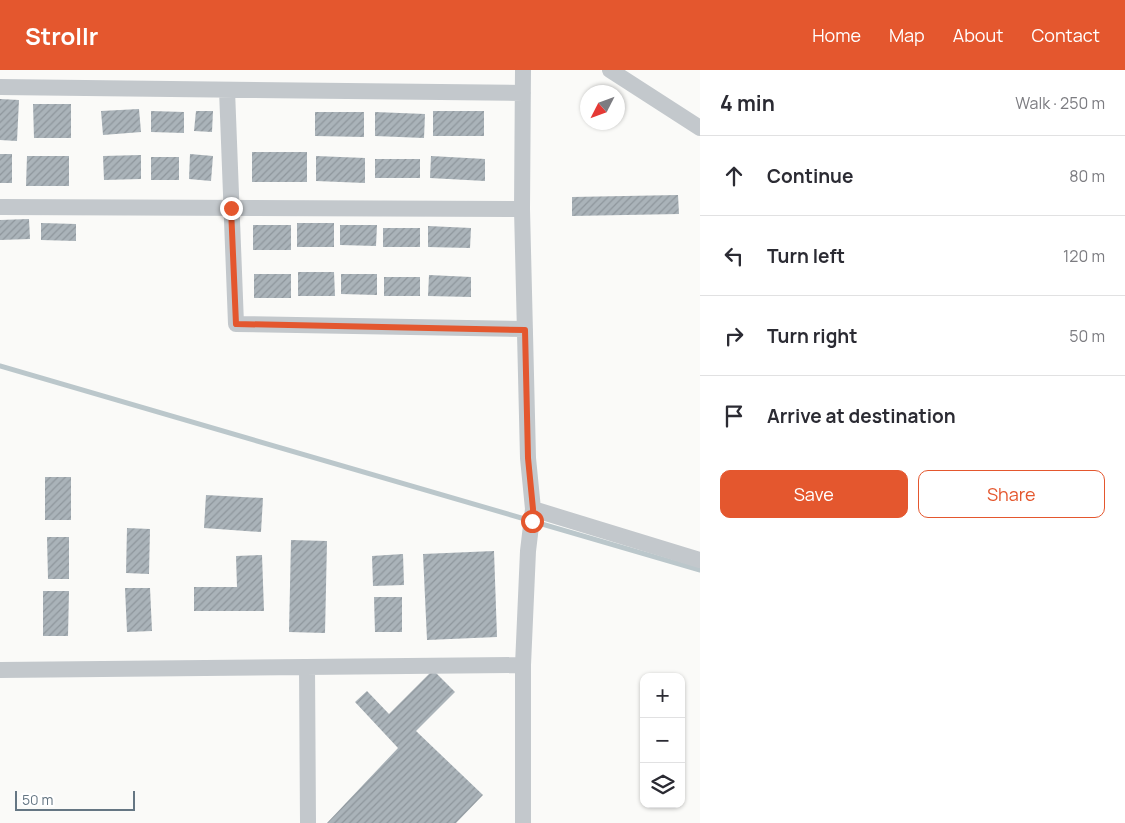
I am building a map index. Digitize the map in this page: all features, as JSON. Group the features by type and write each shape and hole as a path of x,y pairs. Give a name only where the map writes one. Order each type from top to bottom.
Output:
{"street":[{"path":"523,70 522,209 528,458 532,522 523,664 523,823"},
{"path":"610,70 700,128"},
{"path":"0,87 523,93"},
{"path":"226,90 236,324 525,330"},
{"path":"0,207 522,209"},
{"path":"532,522 700,560"},
{"path":"0,670 523,664"},
{"path":"307,667 308,823"}],"building":[{"path":"0,99 19,100 17,141 0,140"},
{"path":"33,104 71,104 71,138 34,138"},
{"path":"139,109 141,132 103,135 101,111"},
{"path":"151,111 184,112 184,133 151,132"},
{"path":"196,111 213,111 212,132 194,131"},
{"path":"433,111 484,111 484,136 433,136"},
{"path":"315,112 364,112 364,137 315,136"},
{"path":"375,112 425,114 424,138 375,136"},
{"path":"252,152 307,152 307,182 252,182"},
{"path":"0,154 12,154 12,183 0,183"},
{"path":"190,154 213,156 211,181 189,179"},
{"path":"141,155 141,179 104,180 103,156"},
{"path":"27,156 69,156 69,186 26,186"},
{"path":"316,156 365,158 365,183 316,181"},
{"path":"431,156 485,159 485,181 430,178"},
{"path":"151,157 179,157 179,180 151,180"},
{"path":"375,159 420,159 420,178 375,178"},
{"path":"678,195 679,214 572,216 572,197"},
{"path":"29,219 30,239 0,240 0,220"},
{"path":"41,223 76,224 76,241 41,240"},
{"path":"297,223 334,223 334,247 297,247"},
{"path":"253,225 291,225 291,250 253,250"},
{"path":"340,225 377,225 376,246 340,245"},
{"path":"428,226 471,228 470,248 428,247"},
{"path":"383,228 420,228 420,247 383,247"},
{"path":"298,272 334,272 335,296 298,296"},
{"path":"254,274 291,274 291,298 254,298"},
{"path":"341,274 377,274 377,295 341,294"},
{"path":"429,275 471,277 471,297 428,296"},
{"path":"384,277 420,277 420,296 384,296"},
{"path":"45,477 71,477 71,520 45,520"},
{"path":"206,495 263,498 261,532 204,528"},
{"path":"127,528 150,529 149,574 126,573"},
{"path":"47,537 69,537 69,579 48,579"},
{"path":"291,540 327,541 325,633 289,632"},
{"path":"494,551 497,637 427,640 423,554"},
{"path":"403,554 404,585 373,586 372,556"},
{"path":"262,555 264,611 194,611 194,587 237,587 236,556"},
{"path":"125,588 150,588 152,631 127,632"},
{"path":"43,591 69,591 68,636 43,636"},
{"path":"374,597 402,597 402,632 375,632"},
{"path":"433,670 455,692 416,731 483,795 456,823 327,823 398,748 355,702 367,691 389,714"}],"waterway":[{"path":"0,366 700,570"}],"route":[{"path":"231,208 236,324 525,330 528,458 533,509 532,521"}]}
